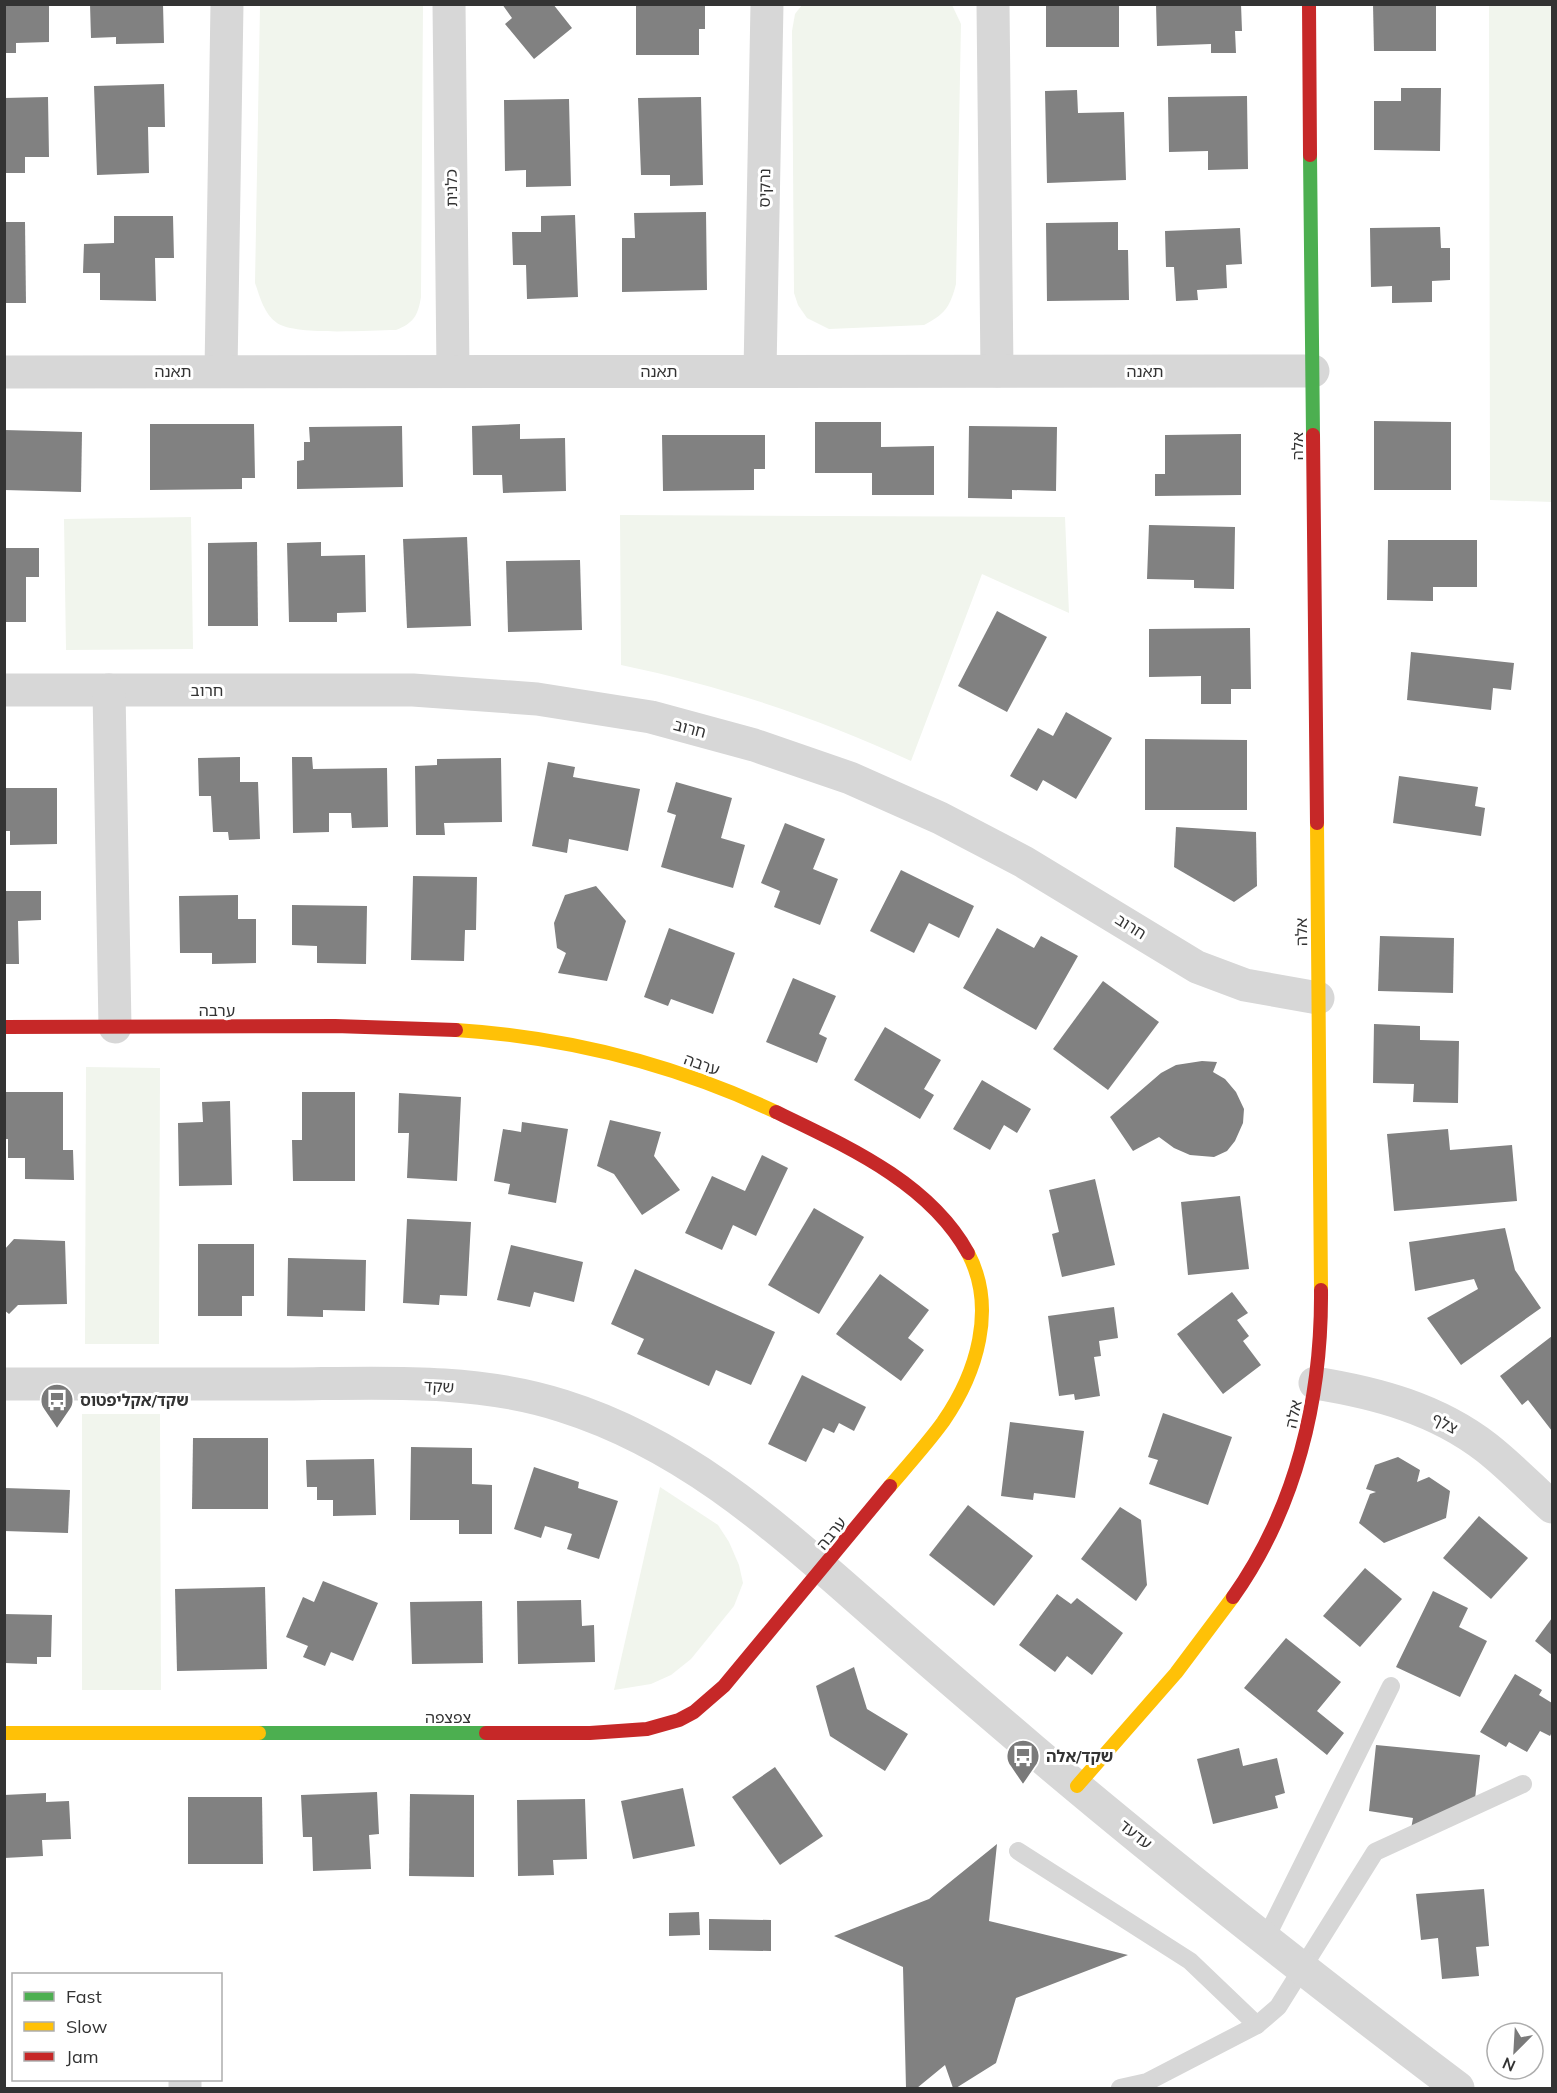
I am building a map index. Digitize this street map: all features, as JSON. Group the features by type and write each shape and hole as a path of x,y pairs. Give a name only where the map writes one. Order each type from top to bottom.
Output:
{"street":[{"path":"221,371 227,4"},
{"name":"כלנית","path":"449,4 453,371"},
{"name":"נרקיס","path":"760,371 767,4"},
{"path":"993,4 998,370"},
{"name":"אלה","path":"1077,1786 1203,1640 1251,1568 1283,1505 1299,1459 1315,1383 1321,1305 1309,4"},
{"name":"תאנה","path":"4,372 1313,371"},
{"name":"חרוב","path":"4,690 413,690 537,699 651,717 754,745 850,778 940,818 1024,862 1197,967 1245,985 1318,998"},
{"path":"110,690 115,1027"},
{"name":"ערבה","path":"4,1027 382,1026 526,1037 590,1048 651,1064 710,1084 770,1109 831,1139 895,1175 928,1200 953,1227 970,1257 981,1289 983,1322 977,1355 964,1389 943,1422 823,1568"},
{"name":"צלף","path":"1315,1383 1397,1401 1445,1421 1487,1448 1552,1507"},
{"name":"שקד","path":"4,1384 403,1384 509,1393 560,1405 611,1423 665,1449 730,1492 782,1532 823,1568"},
{"name":"צפצפה","path":"4,1733 590,1733 648,1730 680,1720 710,1701 823,1568"},
{"name":"עדעד","path":"823,1568 1077,1786 1458,2088"}],"lane":[{"path":"1266,1938 1391,1686"},
{"path":"1120,2088 1147,2082 1257,2025 1278,2007 1375,1852 1523,1784"},
{"path":"1018,1851 1190,1961 1257,2025"}],"shaded area":[{"path":"260,5 423,5 421,297 414,318 396,330 300,330 277,323 263,305 255,283"},
{"path":"802,5 952,5 961,24 956,284 946,309 924,325 829,329 807,318 798,305 794,293 792,31 795,14"},
{"path":"1489,5 1552,5 1552,502 1490,500"},
{"path":"620,515 1065,517 1069,613 982,574 911,761 805,717 733,693 621,665"},
{"path":"191,517 193,649 66,650 64,519"},
{"path":"86,1067 160,1068 159,1344 85,1344"},
{"path":"82,1414 160,1414 161,1690 82,1690"},
{"path":"660,1487 718,1525 729,1542 739,1565 743,1583 734,1606 691,1659 671,1675 651,1684 614,1690"}],"building":[{"path":"4,4 49,4 49,42 16,43 16,53 4,53"},
{"path":"90,4 163,4 164,43 116,44 116,37 91,38"},
{"path":"502,4 553,4 572,28 534,59 505,24 512,18"},
{"path":"636,4 705,4 705,29 699,29 699,55 636,55"},
{"path":"1046,4 1119,4 1119,47 1046,47"},
{"path":"1156,4 1241,4 1242,31 1235,31 1236,53 1211,53 1211,44 1157,46"},
{"path":"1373,4 1436,4 1436,51 1374,51"},
{"path":"164,84 165,127 148,127 149,173 97,175 94,86"},
{"path":"1401,88 1441,88 1440,151 1374,150 1374,101 1401,101"},
{"path":"1077,90 1078,113 1124,112 1126,180 1047,183 1045,91"},
{"path":"1247,96 1248,169 1208,170 1208,151 1169,152 1168,97"},
{"path":"48,97 49,157 25,157 25,173 4,173 4,98"},
{"path":"701,97 703,185 670,186 670,175 641,175 638,98"},
{"path":"569,99 571,186 526,187 526,170 505,171 504,100"},
{"path":"706,212 707,290 622,292 622,238 635,238 634,213"},
{"path":"575,215 578,297 527,299 526,265 513,265 512,232 541,232 541,216"},
{"path":"114,216 173,216 174,258 155,258 156,301 100,300 100,273 83,273 84,244 114,243"},
{"path":"4,222 25,222 26,303 4,303"},
{"path":"1118,222 1118,250 1128,250 1129,300 1047,301 1046,223"},
{"path":"1440,227 1441,248 1450,248 1450,280 1432,281 1432,302 1392,303 1392,286 1371,287 1370,228"},
{"path":"1240,228 1242,264 1226,265 1227,288 1197,290 1198,300 1176,301 1174,267 1166,267 1165,231"},
{"path":"1374,421 1451,422 1451,490 1374,490"},
{"path":"815,422 881,422 881,447 934,446 934,495 872,495 872,473 815,473"},
{"path":"150,424 254,424 255,478 242,478 242,489 150,490"},
{"path":"520,424 520,439 565,438 566,491 503,493 502,475 473,475 472,426"},
{"path":"402,426 403,487 297,489 297,461 304,460 304,442 310,442 309,427"},
{"path":"969,426 1057,427 1056,491 1012,490 1012,499 968,498"},
{"path":"4,430 82,432 81,492 4,490"},
{"path":"1241,434 1241,495 1155,496 1155,474 1165,474 1165,435"},
{"path":"662,435 765,435 765,469 754,469 754,490 663,491"},
{"path":"1149,525 1235,527 1234,589 1194,588 1194,580 1147,579"},
{"path":"467,537 471,626 407,628 403,539"},
{"path":"1388,540 1477,540 1477,587 1433,587 1433,601 1387,600"},
{"path":"257,542 258,626 208,626 208,543"},
{"path":"321,542 321,556 365,555 366,612 337,613 337,622 289,622 287,543"},
{"path":"4,548 39,548 39,577 26,577 26,622 4,622"},
{"path":"580,560 582,630 508,632 506,561"},
{"path":"997,611 1047,637 1007,712 958,686"},
{"path":"1250,628 1251,689 1231,689 1231,704 1201,704 1201,676 1149,677 1149,629"},
{"path":"1411,652 1514,663 1511,690 1493,688 1491,710 1407,700"},
{"path":"1066,712 1112,738 1076,799 1043,780 1037,791 1010,776 1038,728 1053,736"},
{"path":"1145,739 1247,740 1247,810 1145,810"},
{"path":"240,757 240,782 258,782 260,839 229,840 228,832 213,832 211,796 199,796 198,758"},
{"path":"292,757 312,757 313,769 387,768 388,827 352,828 351,813 329,813 329,832 293,833"},
{"path":"501,758 502,822 444,823 445,835 416,835 415,766 437,765 437,759"},
{"path":"548,762 575,767 573,777 640,789 628,851 569,839 567,853 532,846"},
{"path":"1399,776 1478,787 1475,806 1485,808 1481,836 1393,823"},
{"path":"676,782 732,798 721,838 745,845 733,888 661,867 676,815 667,812"},
{"path":"4,788 57,788 57,844 10,845 10,831 4,831"},
{"path":"785,823 825,839 813,869 838,879 820,925 774,907 780,891 761,883"},
{"path":"1176,827 1256,832 1257,886 1234,902 1174,867"},
{"path":"901,870 974,906 959,938 929,923 914,953 870,931"},
{"path":"413,876 477,877 476,930 465,930 464,961 411,960"},
{"path":"596,886 626,921 607,981 558,973 566,953 557,948 554,923 565,895"},
{"path":"4,891 41,891 41,920 18,921 19,964 4,964"},
{"path":"238,895 238,919 256,919 256,963 212,964 212,953 180,953 179,896"},
{"path":"292,905 367,906 366,964 317,963 317,946 292,945"},
{"path":"669,928 735,953 713,1014 671,999 668,1006 644,997"},
{"path":"997,928 1034,948 1041,936 1078,956 1036,1030 963,988"},
{"path":"1380,936 1454,938 1453,993 1378,991"},
{"path":"793,978 836,996 819,1034 827,1038 817,1063 766,1042"},
{"path":"1103,981 1159,1022 1108,1090 1053,1049"},
{"path":"1374,1024 1420,1026 1420,1040 1459,1041 1458,1103 1413,1102 1414,1084 1373,1083"},
{"path":"885,1027 941,1060 924,1089 934,1095 920,1119 854,1080"},
{"path":"1202,1061 1217,1062 1213,1072 1225,1079 1236,1092 1244,1109 1243,1123 1235,1141 1227,1151 1214,1157 1190,1155 1174,1148 1159,1137 1133,1151 1110,1117 1161,1073 1176,1065"},
{"path":"982,1080 1031,1109 1017,1133 1004,1125 990,1150 953,1129"},
{"path":"4,1092 63,1092 63,1150 73,1150 74,1180 25,1179 25,1158 8,1158 8,1139 4,1139"},
{"path":"302,1092 355,1092 355,1181 293,1181 292,1140 302,1140"},
{"path":"399,1093 461,1097 457,1181 407,1178 409,1133 398,1133"},
{"path":"230,1101 232,1185 179,1186 178,1123 203,1122 202,1102"},
{"path":"610,1120 661,1132 654,1156 680,1190 642,1215 614,1174 597,1166"},
{"path":"522,1122 568,1129 556,1203 508,1194 510,1184 494,1181 503,1129 521,1132"},
{"path":"1448,1129 1450,1150 1512,1145 1517,1201 1394,1211 1387,1134"},
{"path":"762,1155 788,1168 756,1236 733,1225 722,1250 685,1233 712,1176 745,1191"},
{"path":"1095,1179 1115,1265 1062,1277 1052,1234 1059,1232 1049,1190"},
{"path":"1240,1196 1249,1269 1188,1275 1181,1202"},
{"path":"814,1208 864,1237 819,1314 768,1285"},
{"path":"407,1219 471,1222 467,1296 440,1295 439,1305 403,1303"},
{"path":"1505,1228 1515,1270 1541,1308 1461,1365 1427,1318 1478,1289 1474,1279 1415,1291 1409,1242"},
{"path":"14,1239 65,1241 67,1304 18,1305 9,1314 4,1310 4,1250"},
{"path":"198,1244 254,1244 254,1296 242,1296 242,1316 198,1316"},
{"path":"511,1245 583,1262 574,1302 534,1292 530,1307 497,1300"},
{"path":"288,1258 366,1260 365,1311 323,1310 323,1317 287,1316"},
{"path":"635,1269 775,1332 751,1385 716,1370 709,1386 637,1354 644,1339 611,1324"},
{"path":"880,1274 929,1310 908,1338 924,1350 901,1381 836,1334"},
{"path":"1232,1292 1248,1313 1237,1320 1249,1336 1243,1341 1261,1365 1223,1394 1177,1334"},
{"path":"1114,1307 1118,1338 1099,1341 1101,1356 1094,1357 1100,1396 1075,1400 1074,1394 1059,1396 1048,1316"},
{"path":"1552,1336 1552,1431 1528,1400 1522,1405 1500,1376"},
{"path":"802,1375 866,1407 854,1431 839,1423 834,1433 823,1428 806,1462 768,1444"},
{"path":"1163,1413 1232,1437 1208,1505 1149,1484 1158,1460 1148,1457"},
{"path":"1010,1422 1084,1431 1075,1498 1034,1493 1033,1500 1001,1496"},
{"path":"193,1438 268,1438 268,1509 192,1509"},
{"path":"411,1447 472,1448 472,1484 492,1485 492,1534 459,1534 459,1520 410,1520"},
{"path":"1398,1457 1420,1470 1417,1482 1429,1477 1450,1491 1446,1518 1384,1543 1359,1523 1370,1494 1376,1492 1366,1489 1375,1465"},
{"path":"374,1459 376,1515 333,1516 333,1500 317,1500 317,1487 307,1487 306,1460"},
{"path":"534,1467 579,1482 578,1488 618,1501 599,1559 567,1549 572,1534 545,1526 541,1538 514,1529"},
{"path":"4,1488 70,1490 68,1533 4,1531"},
{"path":"968,1505 1033,1556 994,1606 929,1555"},
{"path":"1120,1507 1141,1520 1147,1585 1136,1601 1081,1559"},
{"path":"1479,1516 1528,1558 1491,1599 1443,1558"},
{"path":"1365,1568 1402,1599 1360,1647 1323,1616"},
{"path":"323,1581 378,1603 353,1661 331,1652 325,1666 303,1657 308,1646 286,1637 303,1597 314,1602"},
{"path":"265,1587 267,1669 177,1671 175,1589"},
{"path":"1433,1591 1468,1608 1459,1627 1487,1641 1460,1697 1396,1667"},
{"path":"1057,1594 1071,1604 1077,1598 1123,1633 1092,1675 1067,1656 1055,1672 1019,1645"},
{"path":"581,1600 582,1626 594,1625 595,1662 518,1664 517,1601"},
{"path":"482,1601 483,1663 412,1664 410,1602"},
{"path":"4,1614 52,1615 51,1657 37,1657 37,1664 4,1663"},
{"path":"1552,1618 1552,1655 1535,1641"},
{"path":"1286,1638 1341,1682 1317,1711 1344,1733 1327,1755 1244,1688"},
{"path":"854,1667 867,1709 908,1734 885,1771 830,1736 816,1686"},
{"path":"1515,1674 1542,1690 1539,1695 1552,1703 1550,1736 1540,1731 1527,1752 1509,1742 1506,1747 1480,1732"},
{"path":"1376,1745 1480,1755 1475,1799 1411,1829 1413,1818 1369,1811"},
{"path":"1239,1748 1243,1766 1277,1758 1285,1793 1275,1796 1278,1808 1213,1824 1197,1759"},
{"path":"775,1767 823,1836 780,1865 732,1797"},
{"path":"683,1788 695,1846 633,1859 621,1801"},
{"path":"377,1792 379,1834 369,1835 371,1869 313,1871 312,1837 303,1837 301,1795"},
{"path":"46,1793 46,1802 69,1801 71,1839 42,1840 43,1856 4,1858 4,1795"},
{"path":"410,1794 474,1795 474,1877 409,1876"},
{"path":"188,1797 262,1797 263,1864 188,1864"},
{"path":"585,1799 587,1859 553,1860 554,1875 518,1876 517,1800"},
{"path":"997,1844 989,1921 1128,1955 1016,1998 996,2063 956,2088 953,2088 945,2065 917,2088 906,2088 903,1967 834,1936 929,1899"},
{"path":"1484,1889 1489,1946 1476,1947 1479,1976 1442,1979 1438,1938 1421,1940 1416,1894"},
{"path":"699,1912 700,1935 669,1936 669,1913"},
{"path":"709,1919 771,1920 771,1951 709,1950"}],"traffic: fast":[{"path":"1310,155 1313,435"},
{"path":"259,1733 486,1733"}],"traffic: slow":[{"path":"1317,823 1321,1290"},
{"path":"456,1030 538,1039 620,1056 699,1080 776,1112"},
{"path":"890,1486 943,1422 965,1383 973,1361 982,1318 981,1296 977,1274 968,1253"},
{"path":"1077,1786 1176,1673 1233,1597"},
{"path":"4,1733 259,1733"}],"traffic: jam":[{"path":"1309,4 1310,155"},
{"path":"1313,435 1317,823"},
{"path":"4,1027 335,1026 456,1030"},
{"path":"776,1112 857,1153 909,1186 951,1228 968,1253"},
{"path":"1233,1597 1255,1563 1273,1527 1289,1489 1301,1451 1317,1371 1321,1290"},
{"path":"486,1733 590,1733 647,1729 679,1720 694,1712 724,1686 890,1486"}],"place":[{"name":"שקד/אקליפטוס","path":"57,1429"},
{"name":"שקד/אלה","path":"1023,1785"}]}
